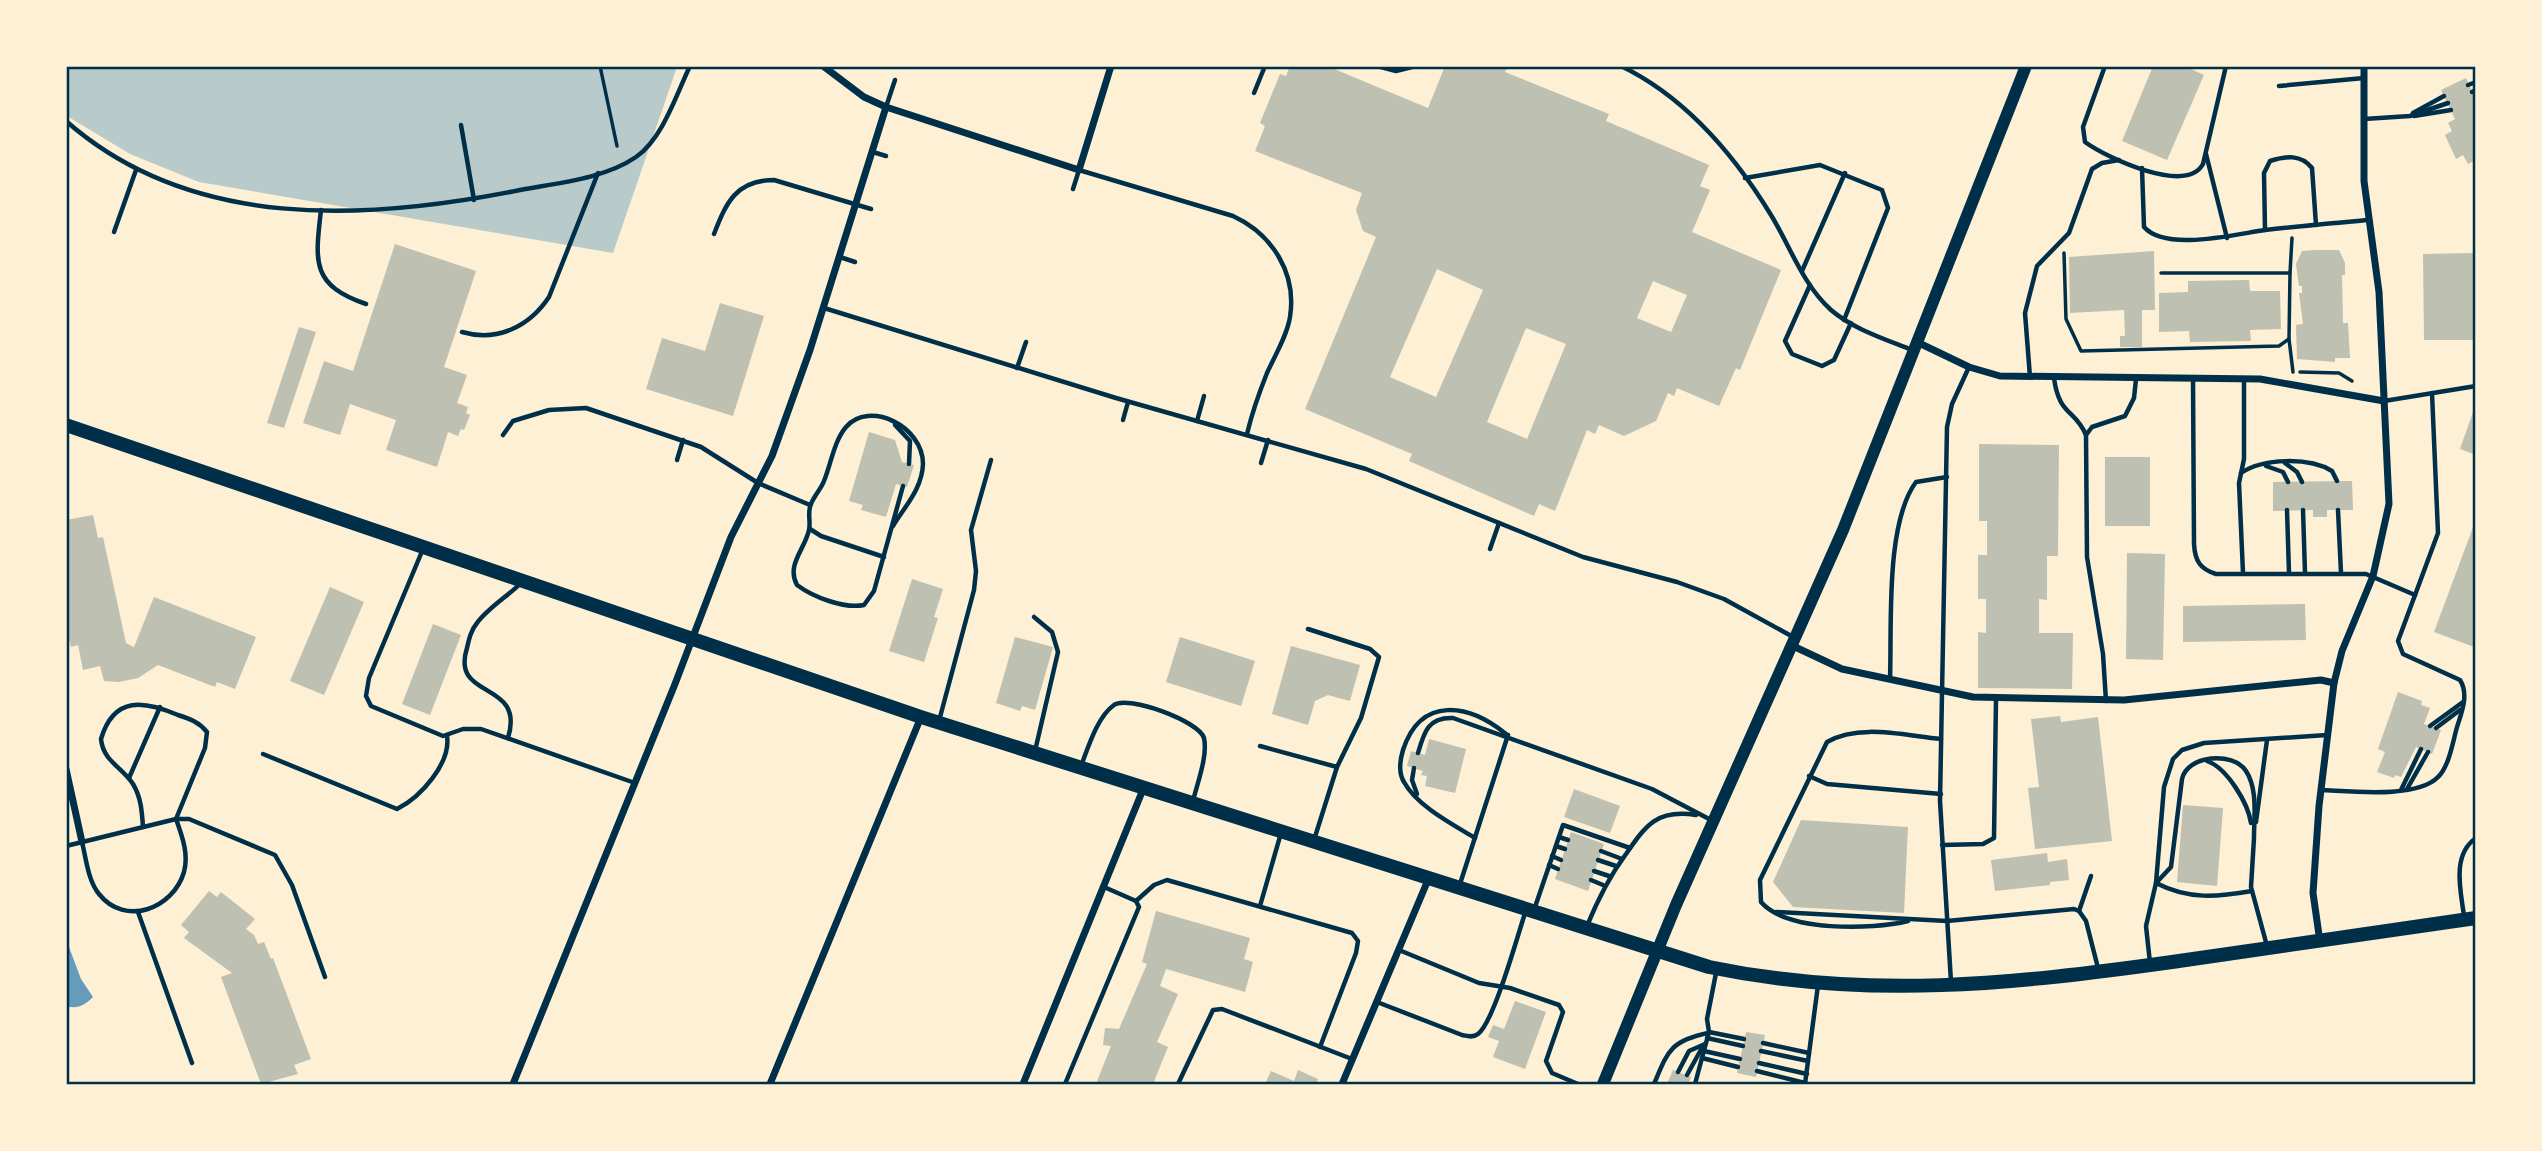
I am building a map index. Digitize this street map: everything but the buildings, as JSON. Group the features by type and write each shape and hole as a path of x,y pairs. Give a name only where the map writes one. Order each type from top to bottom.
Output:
{"main road":[{"path":"1603,1084 1657,949 1795,643 1917,348 2026,66"},
{"path":"66,425 921,717 1145,786 1428,880 1717,968 1818,984 1952,986 2099,972 2470,919"}],"street":[{"path":"823,66 864,97 886,107 1079,170 1111,66"},
{"path":"2320,942 2314,893 2321,790 2334,683 2347,639 2373,576 2389,504 2378,280 2364,181 2364,66"},
{"path":"513,1084 693,639 731,537 772,456 824,308 886,107"},
{"path":"1917,348 2000,376 2244,379 2384,401"},
{"path":"1795,643 1842,669 1944,693 1996,698 2106,701 2321,680 2334,683"},
{"path":"770,1084 921,717"},
{"path":"66,769 82,842"},
{"path":"1023,1084 1145,786"},
{"path":"1342,1084 1428,880"}],"lane":[{"path":"66,121 97,146 136,170 224,201 280,209 393,209 474,200 597,173 627,162 647,148 690,66"},
{"path":"1254,93 1265,66"},
{"path":"1377,66 1396,71 1416,66"},
{"path":"1621,66 1671,96 1724,151 1771,214 1819,299 1844,320 1917,348"},
{"path":"2105,66 2085,117 2083,137 2089,145 2142,168 2165,176 2188,177 2200,170 2206,153 2226,66"},
{"path":"2279,86 2364,78"},
{"path":"886,107 895,80"},
{"path":"2468,85 2476,82"},
{"path":"2410,116 2444,96"},
{"path":"2410,116 2448,103"},
{"path":"2364,119 2424,117 2451,110"},
{"path":"461,125 474,200"},
{"path":"872,152 886,156"},
{"path":"2206,153 2227,238"},
{"path":"2265,230 2264,173 2270,161 2284,157 2303,159 2312,168 2316,225"},
{"path":"2030,378 2025,313 2037,266 2069,233 2092,169 2108,161 2123,160"},
{"path":"1745,178 1820,165 1882,190 1888,208 1844,320"},
{"path":"2142,168 2142,220 2147,230 2163,238 2227,238 2265,230 2368,220"},
{"path":"114,232 136,170"},
{"path":"1073,189 1079,170 1233,216 1256,228 1279,255 1289,284 1290,318 1255,403 1247,435"},
{"path":"461,331 489,337 517,326 539,312 550,297 597,173"},
{"path":"1802,271 1845,173"},
{"path":"714,234 735,192 743,185 761,180 774,180 871,209"},
{"path":"321,210 316,250 322,273 331,288 366,304"},
{"path":"839,257 855,262"},
{"path":"1810,285 1785,341 1793,354 1822,366 1834,360 1851,323"},
{"path":"824,308 1128,402 1366,469 1583,556 1677,582 1724,599 1795,643"},
{"path":"1017,368 1026,342"},
{"path":"1952,986 1941,794 1948,417 1969,367"},
{"path":"2054,378 2063,409 2082,427 2086,435 2087,557 2103,654 2106,701"},
{"path":"2193,378 2194,554 2203,570 2373,576 2415,595"},
{"path":"2086,435 2092,426 2125,416 2134,398 2136,379"},
{"path":"2243,573 2241,473 2244,459 2244,379"},
{"path":"2384,401 2476,386"},
{"path":"2321,790 2404,790 2436,780 2442,772 2462,709 2465,687 2453,674 2412,659 2399,647 2400,635 2438,533 2432,393"},
{"path":"1196,421 1203,396"},
{"path":"1123,420 1128,402"},
{"path":"503,435 513,421 549,410 578,407 682,440 710,452 758,483 810,505"},
{"path":"893,526 916,491 922,460 920,446 912,433 888,420 865,417 848,424 824,483 810,505 810,529 793,570 797,585 809,593 851,606 864,605 874,591 903,486"},
{"path":"888,420 906,434 911,450 909,464"},
{"path":"677,460 682,440"},
{"path":"1261,463 1268,440"},
{"path":"938,722 974,590 976,571 971,530 991,460"},
{"path":"2284,463 2297,472 2302,482"},
{"path":"2241,473 2258,465 2317,464 2332,471 2337,481"},
{"path":"2258,465 2283,472 2288,482"},
{"path":"1890,679 1896,540 1900,516 1916,482 1947,477"},
{"path":"2287,510 2289,573"},
{"path":"2303,510 2305,573"},
{"path":"2338,510 2341,573"},
{"path":"1490,550 1499,523"},
{"path":"810,529 821,536 884,557"},
{"path":"424,548 369,678 366,696 375,709 447,736 475,728 635,783"},
{"path":"508,738 512,723 508,706 500,697 470,681 463,668 463,658 477,622 523,581"},
{"path":"1034,617 1052,632 1058,652 1034,752"},
{"path":"1308,629 1370,649 1378,657 1361,718 1337,767 1313,843"},
{"path":"1942,845 1983,844 1994,838 1996,698"},
{"path":"1081,766 1093,736 1112,706 1121,702 1133,703 1184,720 1200,730 1205,740 1193,802"},
{"path":"2430,726 2463,702"},
{"path":"82,842 100,896 116,907 138,912 154,908 169,897 183,873 184,843 176,819 208,740 201,724 143,703 128,705 114,715 104,730 102,739 105,755 129,779 138,793 143,827"},
{"path":"129,779 160,707"},
{"path":"2436,728 2462,709"},
{"path":"1475,838 1449,822 1404,782 1401,760 1410,735 1424,717 1441,710 1457,710 1487,720 1508,735 1539,750 1652,789 1713,821"},
{"path":"1418,753 1425,729 1433,721 1445,718 1508,735"},
{"path":"1908,921 1858,927 1792,920 1770,911 1761,902 1760,880 1823,747 1834,738 1868,733 1941,739"},
{"path":"1458,889 1508,735"},
{"path":"2150,965 2146,926 2156,883 2164,787 2173,759 2182,750 2204,743 2327,735"},
{"path":"263,754 397,809 442,767 447,756 447,736"},
{"path":"2267,740 2250,870 2252,891 2268,949"},
{"path":"1260,746 1337,767"},
{"path":"2404,790 2421,749"},
{"path":"2404,790 2420,771 2428,752"},
{"path":"2205,760 2220,769 2246,806 2254,838"},
{"path":"2156,883 2171,867 2183,774 2190,765 2205,760 2230,760 2241,765 2248,774 2253,795 2254,838"},
{"path":"1414,768 1412,780 1418,795"},
{"path":"1809,776 1827,784 1941,794"},
{"path":"1586,928 1609,876 1641,830 1658,818 1677,813 1700,815"},
{"path":"66,846 176,819 189,819 275,855 292,885 325,977"},
{"path":"1377,1002 1462,1035 1474,1036 1479,1033 1500,987 1563,825 1630,848"},
{"path":"1260,906 1281,832"},
{"path":"1559,837 1568,840"},
{"path":"2470,919 2460,871 2463,854 2476,838"},
{"path":"1556,846 1565,849"},
{"path":"1601,851 1622,859"},
{"path":"1552,856 1562,860"},
{"path":"1598,860 1616,866"},
{"path":"1549,865 1558,869"},
{"path":"1594,871 1609,876"},
{"path":"2079,911 2087,897 2091,876"},
{"path":"1136,901 1154,885 1167,880 1352,933 1358,941 1320,1047"},
{"path":"1591,880 1604,885"},
{"path":"2156,883 2175,893 2195,897 2252,891"},
{"path":"1065,1084 1139,907 1136,901 1104,887"},
{"path":"1770,911 1908,921 1947,921 2067,909 2079,911 2087,921 2099,972"},
{"path":"138,912 192,1063"},
{"path":"1399,950 1479,982 1559,1004 1563,1012 1546,1061 1552,1073 1578,1084"},
{"path":"1695,1084 1707,1037 1707,1019 1717,968"},
{"path":"1757,1071 1805,1084 1818,984"},
{"path":"1178,1084 1213,1010 1222,1009 1353,1059"},
{"path":"1707,1037 1743,1046"},
{"path":"1678,1072 1689,1051 1707,1037"},
{"path":"1687,1075 1707,1037"},
{"path":"1654,1084 1673,1045 1688,1038 1744,1039"},
{"path":"1763,1043 1809,1052"},
{"path":"1704,1051 1740,1059"},
{"path":"1761,1051 1808,1061"},
{"path":"1702,1058 1738,1067"},
{"path":"1759,1063 1807,1074"}],"path":[{"path":"600,66 617,146"},
{"path":"2304,237 2290,238 2289,339 2293,372 2339,373 2358,383"},
{"path":"2060,245 2065,254 2066,319 2081,351 2279,346 2289,339"},
{"path":"2161,273 2290,273"}],"shaded area":[{"path":"66,67 677,67 613,253 199,182 130,154 67,116"}],"water":[{"path":"66,939 81,979 93,997 78,1007 67,1006"}]}
